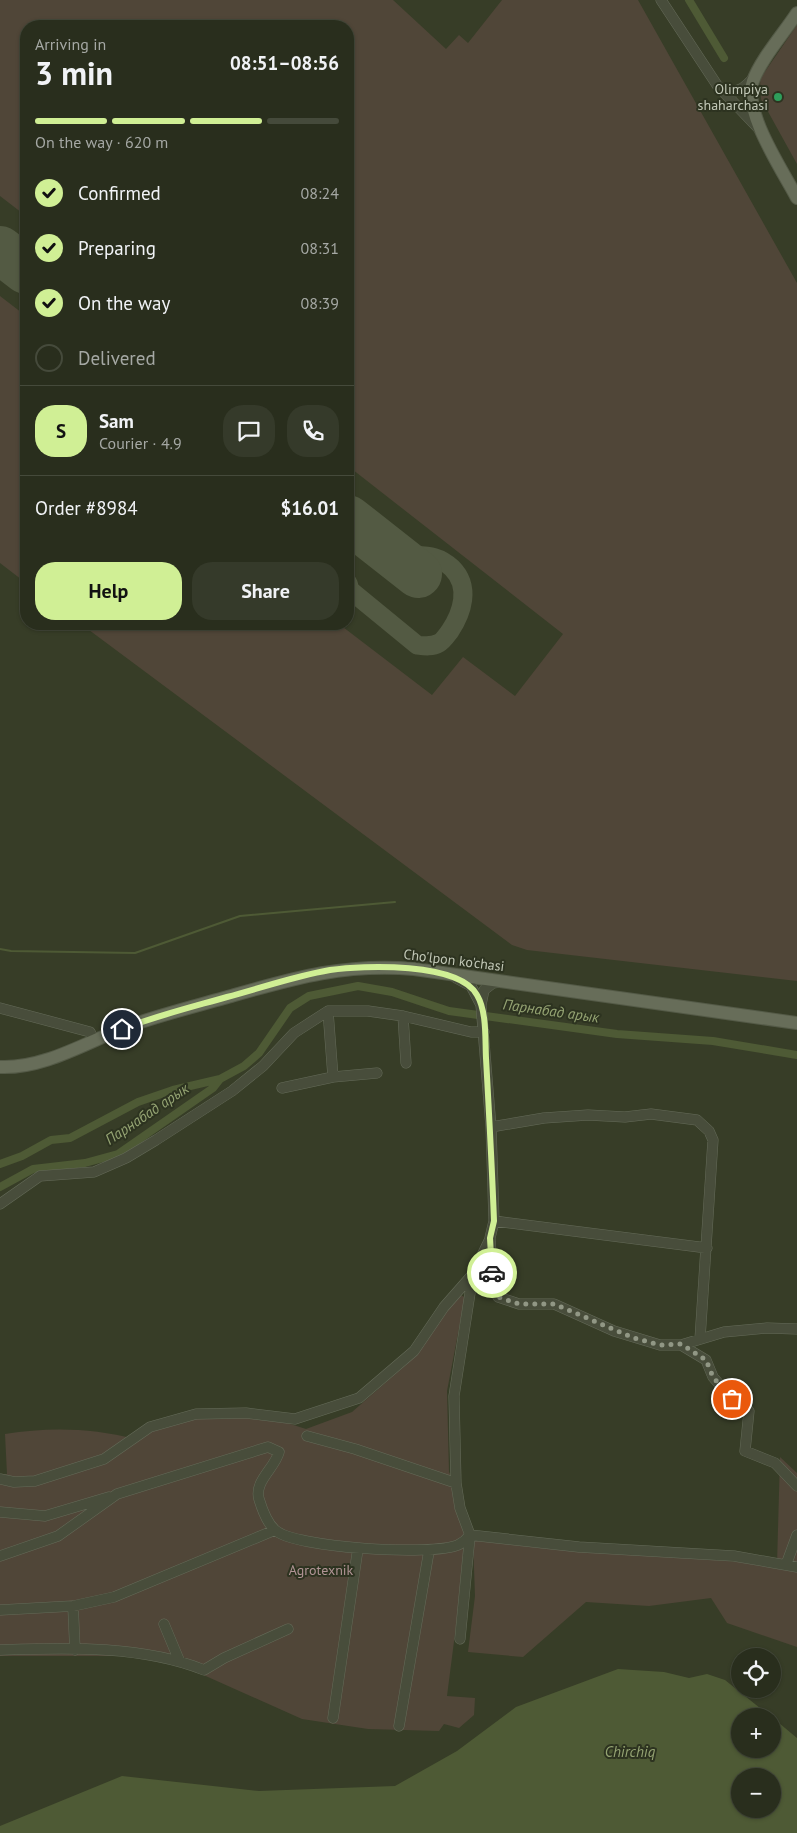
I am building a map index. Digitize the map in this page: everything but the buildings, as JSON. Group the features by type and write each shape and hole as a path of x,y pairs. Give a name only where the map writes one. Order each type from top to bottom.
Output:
{"main road":[{"path":"797,13 755,75 750,99 764,135 797,198"},
{"name":"Cho'lpon ko'chasi","path":"0,1067 22,1066 46,1060 150,1019 324,972 384,967 797,1023"}],"street":[{"path":"661,0 718,87 764,135"},
{"path":"718,87 726,91 736,91 747,86 755,75"},
{"path":"0,1479 14,1482 36,1481 104,1459 150,1427 196,1414 246,1413 295,1419 359,1398 414,1351 444,1307 472,1274 490,1238 494,1221 490,1127 481,1005 468,983 446,974"},
{"path":"481,1005 484,990 493,984 504,982"},
{"path":"0,1008 90,1032 94,1040"},
{"path":"0,1204 40,1176 94,1172 148,1145 232,1091 263,1066 294,1033 328,1011 348,1010 403,1016 471,1032 484,1028"},
{"path":"328,1011 333,1077"},
{"path":"403,1016 406,1063"},
{"path":"282,1088 333,1077 377,1073"},
{"path":"490,1127 544,1118 588,1115 625,1117 651,1114 697,1120 710,1131 713,1140 700,1339"},
{"path":"494,1221 707,1248"},
{"path":"490,1238 493,1285 498,1297 519,1304 554,1304 634,1338 660,1345 681,1344 724,1332 768,1328 797,1329"},
{"path":"460,1639 470,1536 460,1508 456,1483 454,1396 472,1274"},
{"path":"681,1344 706,1360 713,1377 732,1399 749,1411 746,1451 774,1463 797,1486"},
{"path":"307,1436 355,1449 456,1483"},
{"path":"0,1512 45,1516 268,1447 274,1448 279,1452 277,1460 262,1481 258,1498 275,1530 291,1537 358,1548 428,1551 458,1545 470,1536 580,1547 734,1556 797,1567"},
{"path":"0,1556 58,1536 117,1494"},
{"path":"0,1610 74,1606 114,1596 275,1530"},
{"path":"786,1564 797,1535"},
{"path":"333,1718 358,1548"},
{"path":"398,1726 428,1551"},
{"path":"74,1606 75,1650"},
{"path":"164,1624 179,1660"},
{"path":"0,1650 122,1652 179,1660 204,1670 224,1658 288,1629"}],"green space":[{"path":"0,0 393,0 446,49 459,35 468,43 502,0 638,0 797,283 797,981 527,950 512,945 89,630 347,630 432,695 463,657 515,696 563,634 354,471 354,20 20,20 20,211 0,196"},
{"name":"Olimpiya shaharchasi","path":"797,25 797,164 761,99 760,79"},
{"path":"0,296 20,311 20,578 0,563"},
{"name":"Agrotexnik","path":"457,1294 465,1297 447,1391 449,1472 457,1486 466,1548 447,1696 475,1698 474,1715 459,1728 444,1724 439,1731 368,1729 302,1719 161,1656 0,1656 0,1475 7,1474 5,1434 38,1430 70,1430 119,1435 135,1439 159,1427 196,1419 238,1416 278,1420 306,1429 352,1412 407,1364"},
{"path":"780,1457 797,1473 797,1647 727,1623 711,1598 649,1606 586,1602 523,1657 468,1652 475,1596 473,1540 777,1565"}],"water":[{"name":"Chirchiq","path":"618,1669 664,1672 689,1678 707,1674 725,1680 731,1685 731,1698 748,1698 760,1708 731,1708 731,1758 781,1758 781,1725 797,1738 797,1833 0,1833 0,1826 122,1776 259,1791 395,1786 457,1751 516,1707"}],"waterway":[{"path":"689,0 724,58"},
{"path":"0,949 11,951 135,953 240,916 395,902"},
{"name":"Парнабад арык","path":"0,1187 33,1169 85,1163 118,1154 213,1088 220,1079 244,1066 259,1053 290,1008 309,996 358,986 392,992 449,1011 617,1034 713,1041 797,1055"},
{"name":"Парнабад арык","path":"0,1164 22,1156 51,1140 70,1138 138,1102 173,1090 220,1079"}],"taxiway":[{"path":"354,593 417,645 431,646 436,644 442,641 450,631 458,616 463,600 463,592 458,575 452,568 437,558 397,553 384,548"}],"runway":[{"path":"0,250 20,265"},
{"path":"354,524 418,574"}],"way so far":[{"path":"492,1273 493,1285 498,1297 519,1304 554,1304 634,1338 660,1345 681,1344 693,1350 706,1360 713,1377 732,1399"}],"place":[{"name":"Olimpiya shaharchasi","path":"778,97"}],"route":[{"path":"122,1029 150,1019 295,978 331,970 361,967 414,969 446,974 465,981 472,986 479,999 484,1032 494,1221 490,1238 492,1273"}]}
